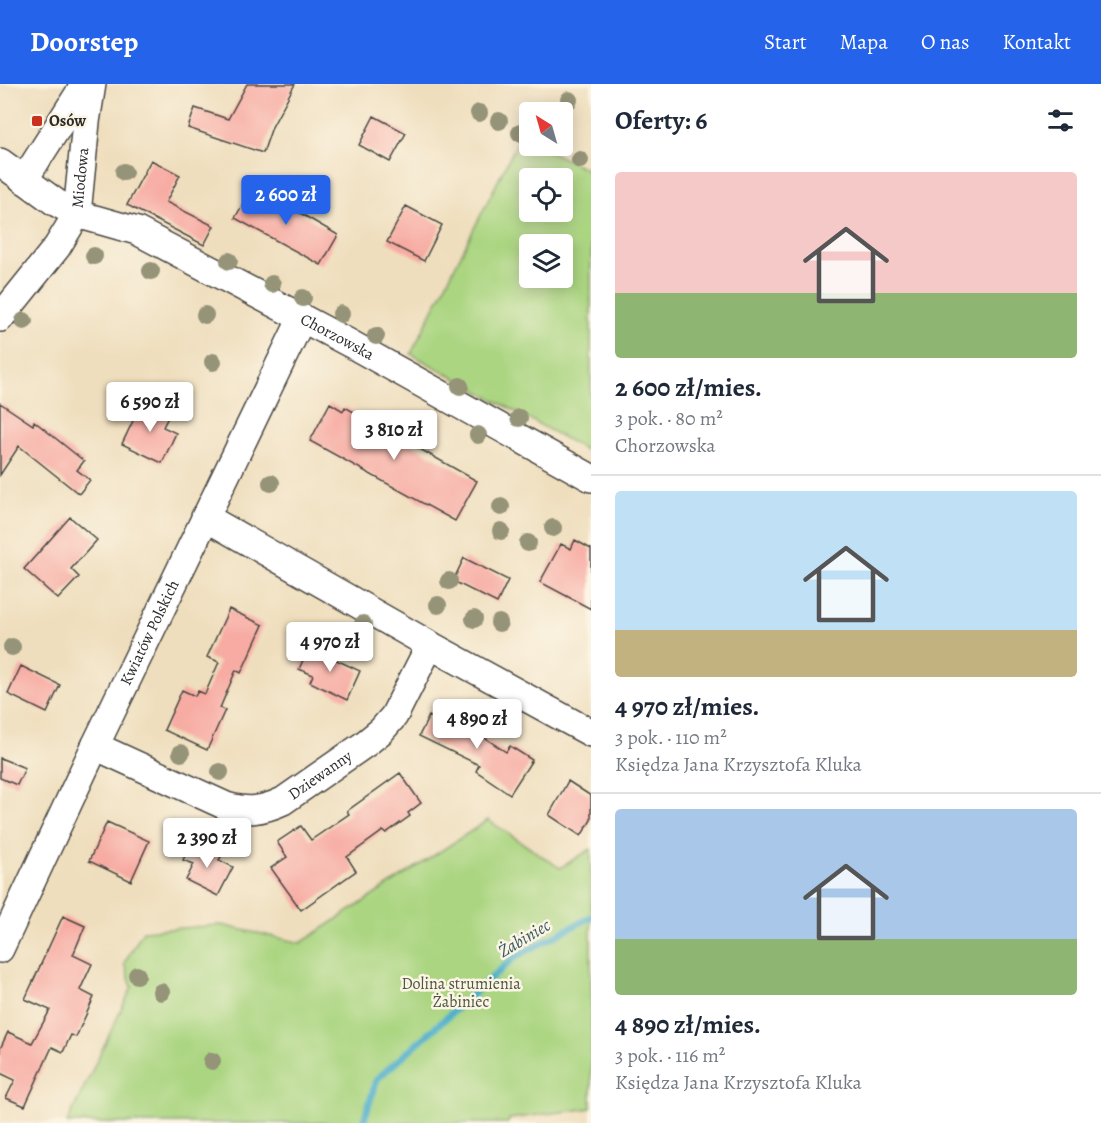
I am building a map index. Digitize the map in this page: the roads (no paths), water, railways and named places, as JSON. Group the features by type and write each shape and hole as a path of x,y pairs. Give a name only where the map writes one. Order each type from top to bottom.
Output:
{"street":[{"path":"24,180 85,84"},
{"name":"Miodowa","path":"3,309 57,247 77,214 92,84"},
{"path":"52,136 66,131 85,135"},
{"name":"Chorzowska","path":"0,162 50,200 77,214 137,231 302,318 591,478"},
{"name":"Kwiatów Polskich","path":"0,949 95,746 302,318"},
{"path":"205,517 430,645 591,733"},
{"name":"Dziewanny","path":"95,746 226,806 242,810 269,807 283,801 381,731 394,716 430,645"}],"waterway":[{"name":"Żabiniec","path":"363,1123 377,1079 515,957 591,917"}],"place":[{"name":"Osów","path":"37,121"}],"park label":[{"name":"Dolina strumienia Żabiniec","path":"461,993"}]}
